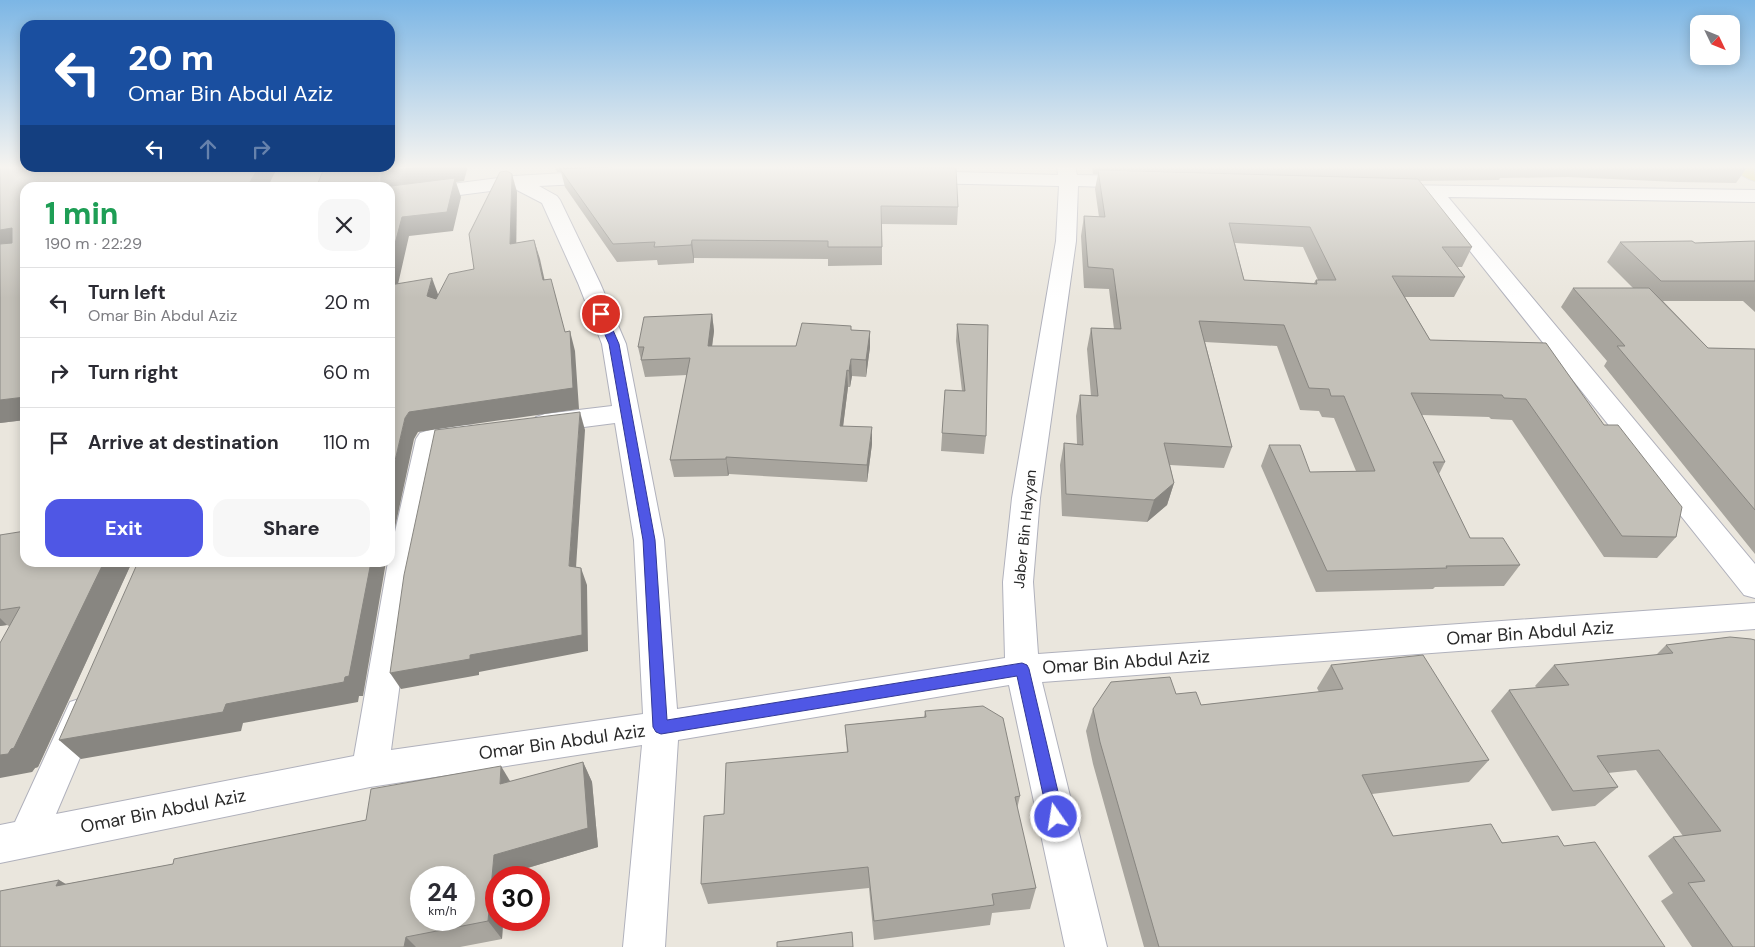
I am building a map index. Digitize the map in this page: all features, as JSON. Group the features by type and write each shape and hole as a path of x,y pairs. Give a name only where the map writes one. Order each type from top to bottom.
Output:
{"street":[{"path":"555,210 589,283 614,344 649,540 661,727 644,947"},
{"name":"Jaber Bin Hayyan","path":"1066,210 1066,241 1026,498 1018,582 1022,669 1086,947"},
{"path":"1448,210 1755,586"},
{"path":"370,770 396,592 429,438 625,413"},
{"name":"Omar Bin Abdul Aziz","path":"14,841 370,770 661,727 1022,669 1755,616"},
{"path":"14,841 94,687"}],"building":[{"path":"0,210 20,210 20,398 0,400 0,244 12,243 12,228 0,230"},
{"path":"395,210 447,210 447,212 402,217 395,244"},
{"path":"481,210 511,210 510,244 534,240 543,280 551,279 565,332 570,331 573,388 409,412 405,418 395,461 395,284 432,278 427,296 436,299 449,274 474,269 469,234"},
{"path":"589,210 881,210 882,247 828,247 828,241 692,240 691,245 654,247 655,242 613,244"},
{"path":"1104,210 1443,210 1472,247 1442,247 1465,277 1392,276 1430,340 1546,343 1604,425 1618,425 1682,507 1676,537 1622,536 1526,399 1504,398 1502,395 1411,393 1445,462 1433,462 1470,538 1503,538 1520,565 1327,571 1269,445 1300,445 1310,472 1375,471 1344,396 1331,396 1329,389 1309,388 1284,325 1199,321 1232,447 1164,443 1174,483 1154,500 1066,494 1064,443 1083,445 1080,395 1098,396 1091,328 1121,329 1113,269 1088,267 1084,216 1105,217","holes":["1229,223 1310,227 1336,280 1316,280 1317,284 1244,280"]},
{"path":"1692,241 1695,243 1755,241 1755,281 1661,281 1620,242"},
{"path":"1573,288 1649,288 1708,348 1755,349 1755,510 1617,346 1625,346"},
{"path":"712,314 708,346 796,346 802,323 851,326 851,330 870,331 866,360 851,359 849,371 847,370 840,426 872,427 867,465 726,457 726,459 670,460 690,358 641,360 644,347 638,347 644,317"},
{"path":"957,324 988,325 986,436 942,433 945,390 965,391"},
{"path":"580,412 569,566 581,568 582,635 470,655 470,659 390,673 404,575 435,430"},
{"path":"20,532 20,567 102,567 14,748 8,754 0,755 0,643 20,607 0,610 0,535"},
{"path":"136,567 370,567 349,676 345,677 344,682 226,704 223,712 59,740"},
{"path":"1730,637 1755,640 1755,947 1733,947 1688,883 1705,881 1673,837 1721,831 1659,750 1597,756 1618,787 1573,791 1509,690 1569,685 1554,665 1673,653 1666,645"},
{"path":"1423,655 1489,760 1362,775 1393,836 1491,824 1502,843 1558,836 1564,846 1595,842 1665,947 1159,947 1100,742 1093,709 1111,682 1170,677 1176,694 1196,692 1201,705 1343,689 1331,665"},
{"path":"983,706 1003,718 1020,796 1015,797 1036,888 992,894 994,905 874,921 868,867 701,884 704,816 724,814 726,763 848,752 845,725 926,717 925,711"},
{"path":"583,762 588,828 494,855 493,866 485,866 485,922 475,924 475,866 410,866 410,931 437,931 406,937 404,947 0,947 0,891 59,880 56,886 173,864 174,859 366,820 371,789 501,766 500,784"},
{"path":"852,932 853,947 777,947 777,942"}],"route":[{"path":"601,314 614,344 649,540 661,727 1022,669 1056,817"}]}
